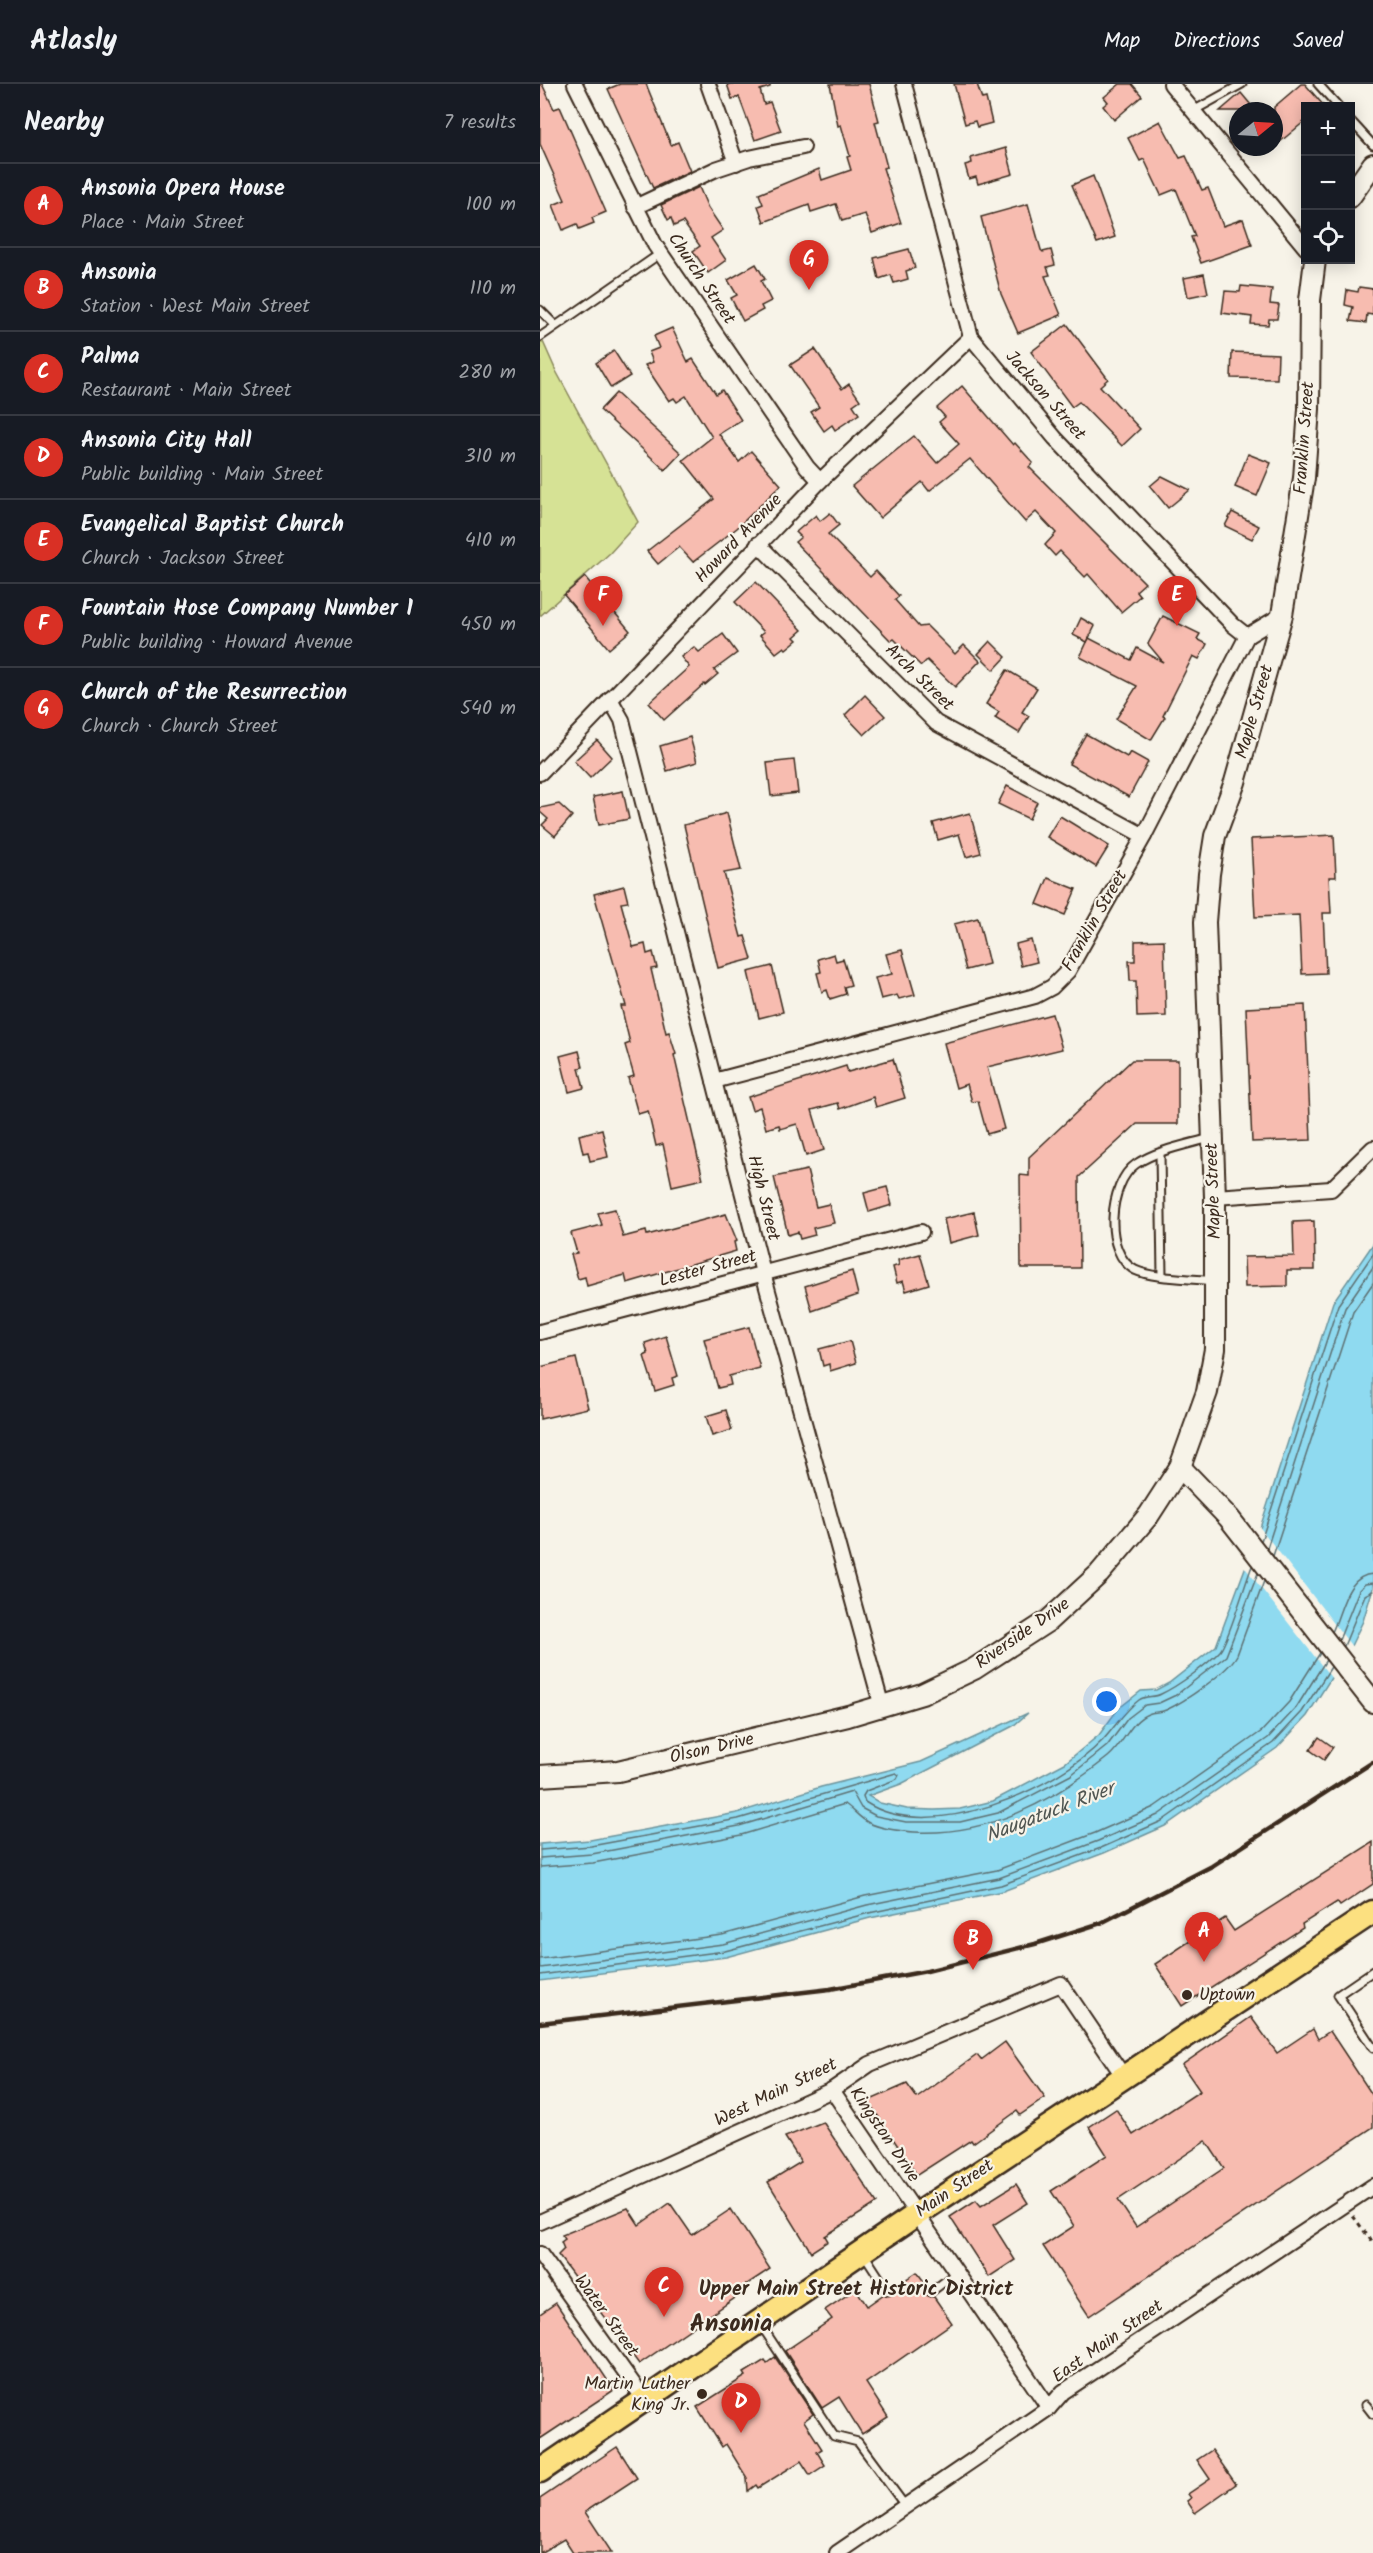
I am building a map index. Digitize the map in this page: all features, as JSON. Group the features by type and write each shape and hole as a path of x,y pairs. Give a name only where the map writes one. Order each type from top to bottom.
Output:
{"main road":[{"path":"1355,190 1373,164"},
{"name":"Franklin Street","path":"1282,615 1304,478 1309,409 1310,300 1314,264"},
{"name":"Maple Street","path":"1179,1467 1207,1392 1215,1349 1215,1197 1205,922 1209,874 1215,836 1235,782 1282,615"},
{"path":"1179,1467 1229,1518 1373,1702"},
{"name":"Riverside Drive","path":"882,1707 922,1694 974,1669 1048,1621 1099,1574 1142,1524 1179,1467"},
{"name":"Olson Drive","path":"540,1776 618,1771 882,1707"},
{"name":"Main Street","path":"540,2471 917,2214 1373,1912"}],"street":[{"name":"Church Street","path":"575,84 635,207 661,253 807,467 820,481"},
{"path":"708,84 736,163"},
{"name":"Jackson Street","path":"904,84 971,337 1055,438 1233,626 1247,636"},
{"path":"1171,84 1301,243"},
{"path":"635,207 716,169 803,147"},
{"name":"Howard Avenue","path":"540,773 820,481 971,337"},
{"name":"Arch Street","path":"758,544 936,723 1144,836"},
{"path":"1247,636 1282,615"},
{"name":"Franklin Street","path":"714,1081 1045,992 1068,971 1144,836 1247,636"},
{"name":"High Street","path":"610,699 622,720 763,1273 882,1707"},
{"path":"1215,1197 1331,1189 1373,1148"},
{"name":"Lester Street","path":"540,1332 921,1232"},
{"name":"West Main Street","path":"540,2222 832,2090 870,2064 1061,1984 1124,2077"},
{"name":"Kingston Drive","path":"832,2090 1049,2408"},
{"name":"East Main Street","path":"847,2550 1049,2408 1063,2392 1076,2383 1373,2186"},
{"name":"Water Street","path":"540,2254 644,2399"}],"lane":[{"path":"1192,111 1242,84"},
{"path":"1318,84 1334,102"},
{"path":"1355,125 1373,145"},
{"path":"540,337 661,253"},
{"path":"540,310 555,325"},
{"path":"1213,1137 1160,1154 1135,1165 1126,1176 1113,1208 1113,1233 1123,1260 1136,1270 1216,1281"},
{"path":"1160,1154 1162,1275"},
{"path":"1373,1971 1338,1995 1373,2048"},
{"path":"863,2252 888,2291"},
{"path":"931,2292 957,2272"},
{"path":"759,2323 834,2436 858,2442 906,2507"},
{"path":"1366,2405 1373,2414"}],"path":[{"path":"1345,2204 1373,2243"}],"green space":[{"path":"540,335 556,371 638,522 610,553 540,616"}],"water":[{"name":"Naugatuck River","path":"1373,1244 1373,1588 1363,1621 1350,1648 1307,1716 1277,1748 1165,1826 1104,1853 1003,1891 870,1918 726,1957 540,1981 540,1844 590,1840 737,1813 821,1787 921,1762 1028,1713 1013,1726 901,1784 868,1796 880,1803 907,1809 960,1809 993,1801 1065,1763 1099,1735 1118,1709 1141,1691 1156,1690 1169,1683 1216,1646 1260,1528 1333,1302"}],"pier":[{"path":"1258,1525 1353,1648 1333,1680 1243,1565"}],"building":[{"path":"540,84 554,109 560,107 606,212 592,218 594,223 579,229 577,224 563,230 553,205 565,200 540,144"},
{"path":"620,84 646,84 671,145 678,142 690,171 653,188 608,89"},
{"path":"727,84 770,84 770,87 760,90 764,104 770,102 781,131 755,140 739,97 732,99"},
{"path":"830,84 869,84 879,121 875,122 887,167 883,168 901,223 872,233 865,214 842,221 836,204 811,212 809,205 764,222 758,206 763,204 759,194 819,169 822,180 851,170 847,157 850,156 841,125 838,126"},
{"path":"954,84 977,84 982,99 986,98 992,123 977,127 975,121 965,124"},
{"path":"1120,84 1132,84 1142,96 1114,120 1103,106 1108,102 1104,97"},
{"path":"1301,84 1305,84 1321,102 1301,102 1301,124 1283,139 1283,102 1280,102"},
{"path":"1241,93 1248,102 1230,102"},
{"path":"1229,103 1229,111 1220,111"},
{"path":"1160,121 1180,158 1186,156 1202,190 1208,188 1223,226 1243,219 1252,245 1201,263 1191,237 1195,236 1176,189 1161,195 1144,159 1140,161 1128,138"},
{"path":"1006,148 1013,174 978,184 976,177 969,179 965,165 972,163 971,158"},
{"path":"1093,176 1115,237 1097,243 1072,185"},
{"path":"699,187 708,208 723,230 711,238 726,260 708,273 693,251 700,246 683,222 674,226 671,218 668,220 661,205"},
{"path":"1028,204 1041,250 1043,252 1051,250 1055,265 1047,267 1050,275 1045,276 1061,315 1018,333 1001,294 981,217"},
{"path":"909,249 915,268 906,271 908,279 894,283 891,275 879,279 874,258"},
{"path":"756,264 765,279 761,281 771,301 761,306 763,310 743,321 731,298 737,295 728,280"},
{"path":"1204,274 1208,293 1188,297 1184,278"},
{"path":"1241,286 1272,289 1270,304 1279,305 1277,319 1269,319 1268,325 1251,324 1252,317 1222,313 1225,291 1240,292"},
{"path":"1359,287 1373,289 1373,315 1367,314 1366,323 1350,321 1353,307 1345,305 1347,290 1358,292"},
{"path":"1067,324 1108,379 1100,386 1140,429 1122,446 1079,402 1072,407 1031,352"},
{"path":"672,328 688,362 693,359 716,394 722,390 741,420 719,434 739,462 751,451 781,485 737,528 693,562 679,547 658,564 647,551 714,499 683,460 712,437 686,396 677,402 674,398 669,401 645,365 653,362 649,352 659,348 654,336"},
{"path":"815,349 842,389 849,384 860,400 853,405 859,414 835,430 832,425 824,431 811,412 819,407 790,365"},
{"path":"614,351 630,376 611,388 596,363"},
{"path":"1232,352 1278,354 1277,379 1231,378"},
{"path":"962,386 1013,445 1015,443 1033,463 1029,467 1145,583 1136,591 1140,596 1121,612 1088,574 1085,577 1060,551 1055,556 1045,545 1056,533 1036,512 1025,522 970,459 929,491 922,482 880,518 852,486 914,436 937,463 959,444 939,422 945,417 937,408"},
{"path":"616,393 681,453 665,470 600,410"},
{"path":"1248,454 1271,463 1257,496 1235,487"},
{"path":"1162,476 1190,490 1168,508 1150,486"},
{"path":"1232,512 1259,526 1252,539 1225,526"},
{"path":"830,513 839,525 828,534 870,577 876,571 899,596 895,600 919,627 927,626 955,654 964,645 980,661 955,687 927,660 921,666 894,639 891,641 795,542 801,537 796,532 816,515 820,521"},
{"path":"585,577 630,631 609,649 564,595"},
{"path":"756,582 802,630 794,637 797,640 786,649 784,647 776,653 760,635 764,632 735,602"},
{"path":"1163,616 1200,634 1197,639 1207,644 1199,659 1193,656 1163,716 1165,717 1151,740 1116,719 1137,686 1080,657 1089,638 1131,660 1137,648 1163,662 1148,644"},
{"path":"1081,618 1095,626 1087,642 1073,635"},
{"path":"723,634 737,653 714,670 718,674 664,720 649,703 689,667 681,657 694,647 699,652"},
{"path":"990,641 1006,657 994,670 978,654"},
{"path":"1007,670 1037,688 1022,712 1029,716 1019,733 995,718 999,712 986,704"},
{"path":"865,695 885,716 864,735 845,715"},
{"path":"1086,734 1127,757 1130,752 1148,762 1129,797 1069,764"},
{"path":"690,737 697,762 667,771 660,746"},
{"path":"597,740 612,757 590,778 574,761"},
{"path":"794,760 798,793 771,796 767,763"},
{"path":"1007,786 1037,802 1029,819 998,804"},
{"path":"623,791 629,819 599,825 593,797"},
{"path":"559,804 572,816 555,836 542,825 548,819 540,812 540,808"},
{"path":"727,813 741,870 724,873 741,937 745,936 752,959 718,968 684,825"},
{"path":"970,813 981,853 966,857 959,834 938,840 933,823"},
{"path":"1060,816 1109,846 1096,867 1047,837"},
{"path":"1334,835 1336,877 1329,877 1331,913 1323,913 1326,973 1302,974 1299,915 1255,917 1251,839"},
{"path":"1048,878 1076,889 1065,915 1037,904"},
{"path":"624,886 628,902 621,903 633,947 645,944 647,954 653,952 657,968 651,969 666,1033 669,1032 676,1054 674,1055 703,1179 672,1186 663,1144 656,1146 648,1111 638,1114 628,1078 634,1076 625,1045 630,1043 621,1006 626,1006 594,894"},
{"path":"978,918 989,964 966,970 954,924"},
{"path":"1031,940 1037,962 1021,966 1016,944"},
{"path":"1164,940 1166,1016 1137,1017 1136,981 1130,981 1129,961 1135,961 1135,941"},
{"path":"902,950 915,995 899,999 897,995 881,999 875,978 892,974 886,954"},
{"path":"834,954 836,961 843,959 851,985 844,987 846,994 830,999 827,990 822,992 817,973 821,972 818,959"},
{"path":"772,966 783,1012 759,1018 748,972"},
{"path":"1305,1005 1311,1140 1252,1142 1246,1008"},
{"path":"1052,1014 1062,1049 987,1067 1004,1129 987,1134 978,1101 972,1102 967,1084 956,1088 944,1043"},
{"path":"579,1051 583,1067 579,1068 584,1088 569,1092 560,1056"},
{"path":"893,1059 905,1098 876,1107 873,1097 840,1109 838,1103 812,1110 824,1150 806,1156 797,1124 780,1129 779,1125 766,1129 760,1107 752,1110 748,1097 846,1066 848,1072"},
{"path":"1132,1060 1178,1060 1178,1124 1137,1124 1079,1177 1080,1268 1021,1268 1020,1175 1029,1176 1029,1157"},
{"path":"602,1129 608,1157 590,1161 588,1152 583,1153 579,1135"},
{"path":"807,1170 816,1207 829,1204 834,1223 813,1228 815,1235 800,1239 798,1232 788,1235 774,1177"},
{"path":"887,1187 892,1205 869,1212 864,1193"},
{"path":"615,1209 623,1237 646,1231 647,1235 726,1214 737,1241 734,1242 736,1251 627,1283 625,1275 587,1286 585,1277 578,1279 571,1254 577,1253 571,1233 602,1225 598,1213"},
{"path":"974,1212 979,1235 949,1243 944,1219"},
{"path":"1314,1221 1315,1270 1287,1270 1287,1286 1245,1287 1244,1257 1294,1256 1293,1222"},
{"path":"920,1254 929,1284 906,1291 903,1281 897,1283 893,1267 899,1265 898,1260"},
{"path":"852,1271 858,1295 812,1311 805,1286"},
{"path":"749,1327 760,1368 729,1376 731,1385 718,1388 704,1339"},
{"path":"666,1336 678,1376 672,1378 674,1385 655,1391 644,1356 648,1354 645,1343"},
{"path":"850,1341 856,1363 830,1371 829,1364 823,1366 819,1349"},
{"path":"576,1358 588,1408 540,1419 540,1367"},
{"path":"726,1410 732,1430 712,1436 706,1416"},
{"path":"1319,1737 1333,1747 1324,1760 1310,1750"},
{"path":"1373,1842 1373,1884 1340,1906 1337,1902 1302,1924 1303,1928 1182,2006 1155,1964 1225,1918 1234,1931"},
{"path":"1251,2017 1277,2053 1313,2029 1318,2039 1330,2031 1373,2096 1373,2127 1089,2316 1043,2246 1074,2226 1051,2191 1107,2155 1089,2127 1116,2109 1133,2135 1200,2091 1182,2065","holes":["1206,2141 1224,2168 1136,2227 1118,2200"]},
{"path":"1005,2042 1045,2098 1020,2115 1017,2111 973,2143 971,2140 917,2175 868,2101 907,2084 917,2098 977,2055 981,2060"},
{"path":"823,2122 877,2203 825,2236 828,2241 811,2252 768,2182 801,2162 785,2137"},
{"path":"1016,2184 1028,2203 993,2225 1015,2260 989,2277 950,2217 976,2200 981,2206"},
{"path":"670,2203 692,2235 731,2209 770,2269 732,2294 735,2298 639,2364 558,2255 564,2249 561,2242 565,2239 562,2235 628,2208 639,2225"},
{"path":"917,2272 928,2287 926,2295 934,2297 952,2323 866,2383 888,2417 862,2434 839,2397 822,2408 785,2351 832,2319 825,2310 856,2289 867,2306 884,2294 892,2295 893,2288"},
{"path":"556,2303 614,2390 540,2439 540,2314"},
{"path":"775,2357 813,2414 804,2421 822,2449 817,2452 825,2465 810,2475 801,2461 758,2488 756,2485 748,2491 747,2478 726,2444 722,2447 697,2407 746,2376 744,2373 765,2360 767,2363"},
{"path":"617,2447 637,2478 585,2512 612,2553 573,2553 564,2539 540,2553 540,2499"},
{"path":"1212,2450 1236,2484 1195,2513 1187,2501 1191,2498 1188,2494 1210,2479 1197,2460"}],"railway":[{"path":"540,2023 830,1989 927,1971 1035,1944 1101,1923 1212,1866 1373,1762"}],"place":[{"name":"Church of the Resurrection","path":"809,290"},
{"name":"Fountain Hose Company Number 1","path":"603,626"},
{"name":"Evangelical Baptist Church","path":"1177,626"},
{"name":"Ansonia Opera House","path":"1204,1962"},
{"name":"Ansonia","path":"973,1970"},
{"name":"Uptown","path":"1187,1995"},
{"name":"Palma","path":"664,2317"},
{"name":"Martin Luther King Jr.","path":"702,2394"},
{"name":"Ansonia City Hall","path":"741,2433"}],"district":[{"name":"Upper Main Street Historic District","path":"856,2290"},
{"name":"Ansonia","path":"731,2324"}]}
